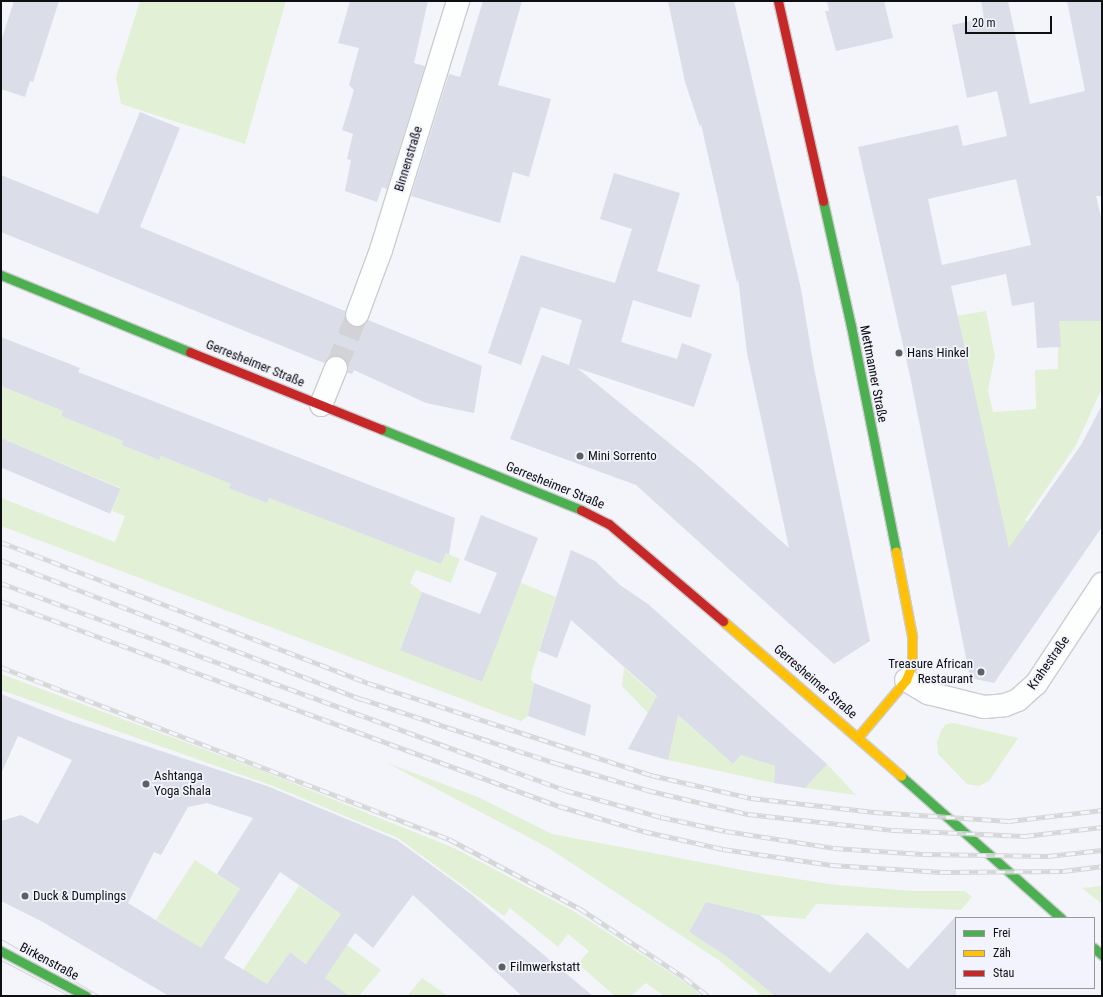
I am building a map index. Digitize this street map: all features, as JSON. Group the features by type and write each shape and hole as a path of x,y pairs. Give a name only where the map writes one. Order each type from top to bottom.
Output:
{"street":[{"name":"Binnenstraße","path":"357,315 381,250 458,1"},
{"name":"Mettmanner Straße","path":"778,1 851,326 912,636 912,664 906,680 858,737"},
{"name":"Gerresheimer Straße","path":"1,275 586,512 609,524 858,737 1060,917"},
{"path":"321,405 336,368"},
{"name":"Krahestraße","path":"906,680 928,693 962,703 984,707 1006,705 1027,694 1036,684 1102,584"},
{"name":"Birkenstraße","path":"1,950 86,996"}],"green space":[{"path":"140,1 286,1 245,144 121,104 116,77"},
{"path":"1102,288 1102,388 1076,445 1025,520 1038,529 1010,571 956,316 986,311 995,356 988,390 993,412 1036,409 1035,370 1058,369 1058,298"},
{"path":"1,386 63,411 61,416 123,441 122,445 159,460 161,456 231,484 230,488 267,503 269,498 441,564 446,553 460,559 451,583 416,570 410,583 422,592 400,649 481,682 497,573 556,597 532,671 531,679 534,683 528,716 521,721 1,526 1,498 115,542 125,516 112,511 121,488 1,438"},
{"path":"624,668 733,764 741,755 775,766 774,783 668,760 672,742 663,721 648,713 622,686"},
{"path":"1,674 260,770 454,848 577,913 683,981 702,996 664,996 646,983 631,996 615,996 578,964 589,951 568,934 558,947 510,908 504,916 398,838 273,786 1,690"},
{"path":"954,723 1018,738 989,781 979,786 967,784 938,754 937,741 942,729 946,724"},
{"path":"387,763 478,797 552,834 753,872 836,885 913,891 965,891 972,897 961,910 816,904 805,919 760,915 706,902 689,932 726,956 775,996 763,996 720,961 547,847"},
{"path":"827,764 856,795 805,788"},
{"path":"195,860 240,889 202,949 156,920"},
{"path":"299,886 341,914 307,964 290,952 260,994 237,979"},
{"path":"1102,886 1102,904 1082,888"},
{"path":"347,945 381,970 359,996 310,996"},
{"path":"422,978 448,996 407,996"}],"building":[{"path":"14,1 59,1 33,82 30,81 25,97 1,89 1,41"},
{"path":"350,1 428,1 414,63 425,66 387,189 382,187 377,202 345,191 351,160 347,159 353,134 342,130 354,90 349,85 359,48 338,43"},
{"path":"483,1 522,1 498,85 551,99 529,177 513,172 500,223 411,196 449,74 460,77"},
{"path":"668,1 734,1 801,289 814,368 870,641 834,664 636,485 510,439 542,355 569,365 582,320 541,307 521,365 488,353 521,255 615,283 632,229 600,219 614,173 680,193 657,271 700,285 691,318 633,300 621,342 677,359 682,343 712,354 694,407 577,368 700,468 789,548 747,353 738,278 737,283 701,124 700,127 685,82"},
{"path":"827,1 884,1 893,38 836,51 825,11 829,11"},
{"path":"981,1 1008,1 1030,104 1085,91 1067,1 1102,1 1102,196 1096,196 1102,222 1102,321 1059,321 1061,347 1037,348 1034,302 1012,306 1006,274 951,286 1009,548 1081,445 1102,405 1102,527 994,683 970,678 910,376 858,147 958,125 963,146 1007,136 997,91 967,98 952,25 984,18","holes":["1016,179 1031,245 942,265 928,199"]},
{"path":"140,112 180,128 140,227 345,311 345,317 352,327 359,327 368,320 482,366 474,413 426,403 354,370 352,374 348,373 346,361 340,356 329,358 324,363 1,232 1,175 98,214"},
{"path":"1,337 80,368 78,372 455,518 449,554 446,553 441,564 269,498 267,503 229,488 231,484 161,456 159,460 122,445 123,441 61,416 63,411 1,386"},
{"path":"1,438 121,489 110,514 1,467"},
{"path":"481,515 538,538 482,682 400,650 422,592 480,614 497,573 464,560"},
{"path":"571,550 595,561 620,585 648,604 827,764 805,788 774,783 775,766 741,755 733,764 678,715 668,760 628,749 657,696 571,620 557,658 539,651"},
{"path":"534,683 591,705 585,736 528,716"},
{"path":"1,694 70,721 267,786 397,840 471,894 593,996 522,996 413,895 373,948 355,933 325,978 349,996 169,996 41,921 1,901 1,821 21,815 38,824 72,760 18,736 1,774","holes":["207,803 253,818 217,874 240,889 201,948 128,903 154,852 161,855 188,807","280,872 341,914 306,964 290,952 267,984 224,958"]},
{"path":"706,902 760,915 830,973 867,932 908,969 955,917 956,996 775,996 726,956 689,932"}],"tunnel":[{"path":"336,368 357,315"}],"tram line":[{"path":"1,939 100,996"},
{"path":"1,960 70,996"}],"railway":[{"path":"1,542 368,683 651,775 751,798 874,812 1009,821 1102,810"},
{"path":"1,560 362,699 556,763 647,790 748,814 894,830 1025,836 1102,827"},
{"path":"1,583 565,790 661,817 726,831 834,848 923,854 1048,856 1102,850"},
{"path":"1,601 559,806 643,831 723,849 832,865 942,872 1063,871 1102,866"},
{"path":"1,667 449,839 579,908 685,978 708,996"}],"traffic: fast":[{"path":"823,201 851,326 896,552"},
{"path":"1,275 190,352"},
{"path":"381,429 581,510"},
{"path":"901,776 1060,917"},
{"path":"1095,949 1102,955"},
{"path":"1,951 86,996"}],"traffic: slow":[{"path":"858,737 906,680 912,664 912,636 896,552"},
{"path":"723,621 901,776"}],"traffic: jam":[{"path":"778,1 823,201"},
{"path":"190,352 381,429"},
{"path":"581,510 609,524 723,621"}],"place":[{"name":"Hans Hinkel","path":"899,353"},
{"name":"Mini Sorrento","path":"580,456"},
{"name":"Treasure African Restaurant","path":"981,672"},
{"name":"Ashtanga Yoga Shala","path":"146,784"},
{"name":"Duck & Dumplings","path":"25,896"},
{"name":"Filmwerkstatt","path":"502,967"}]}
